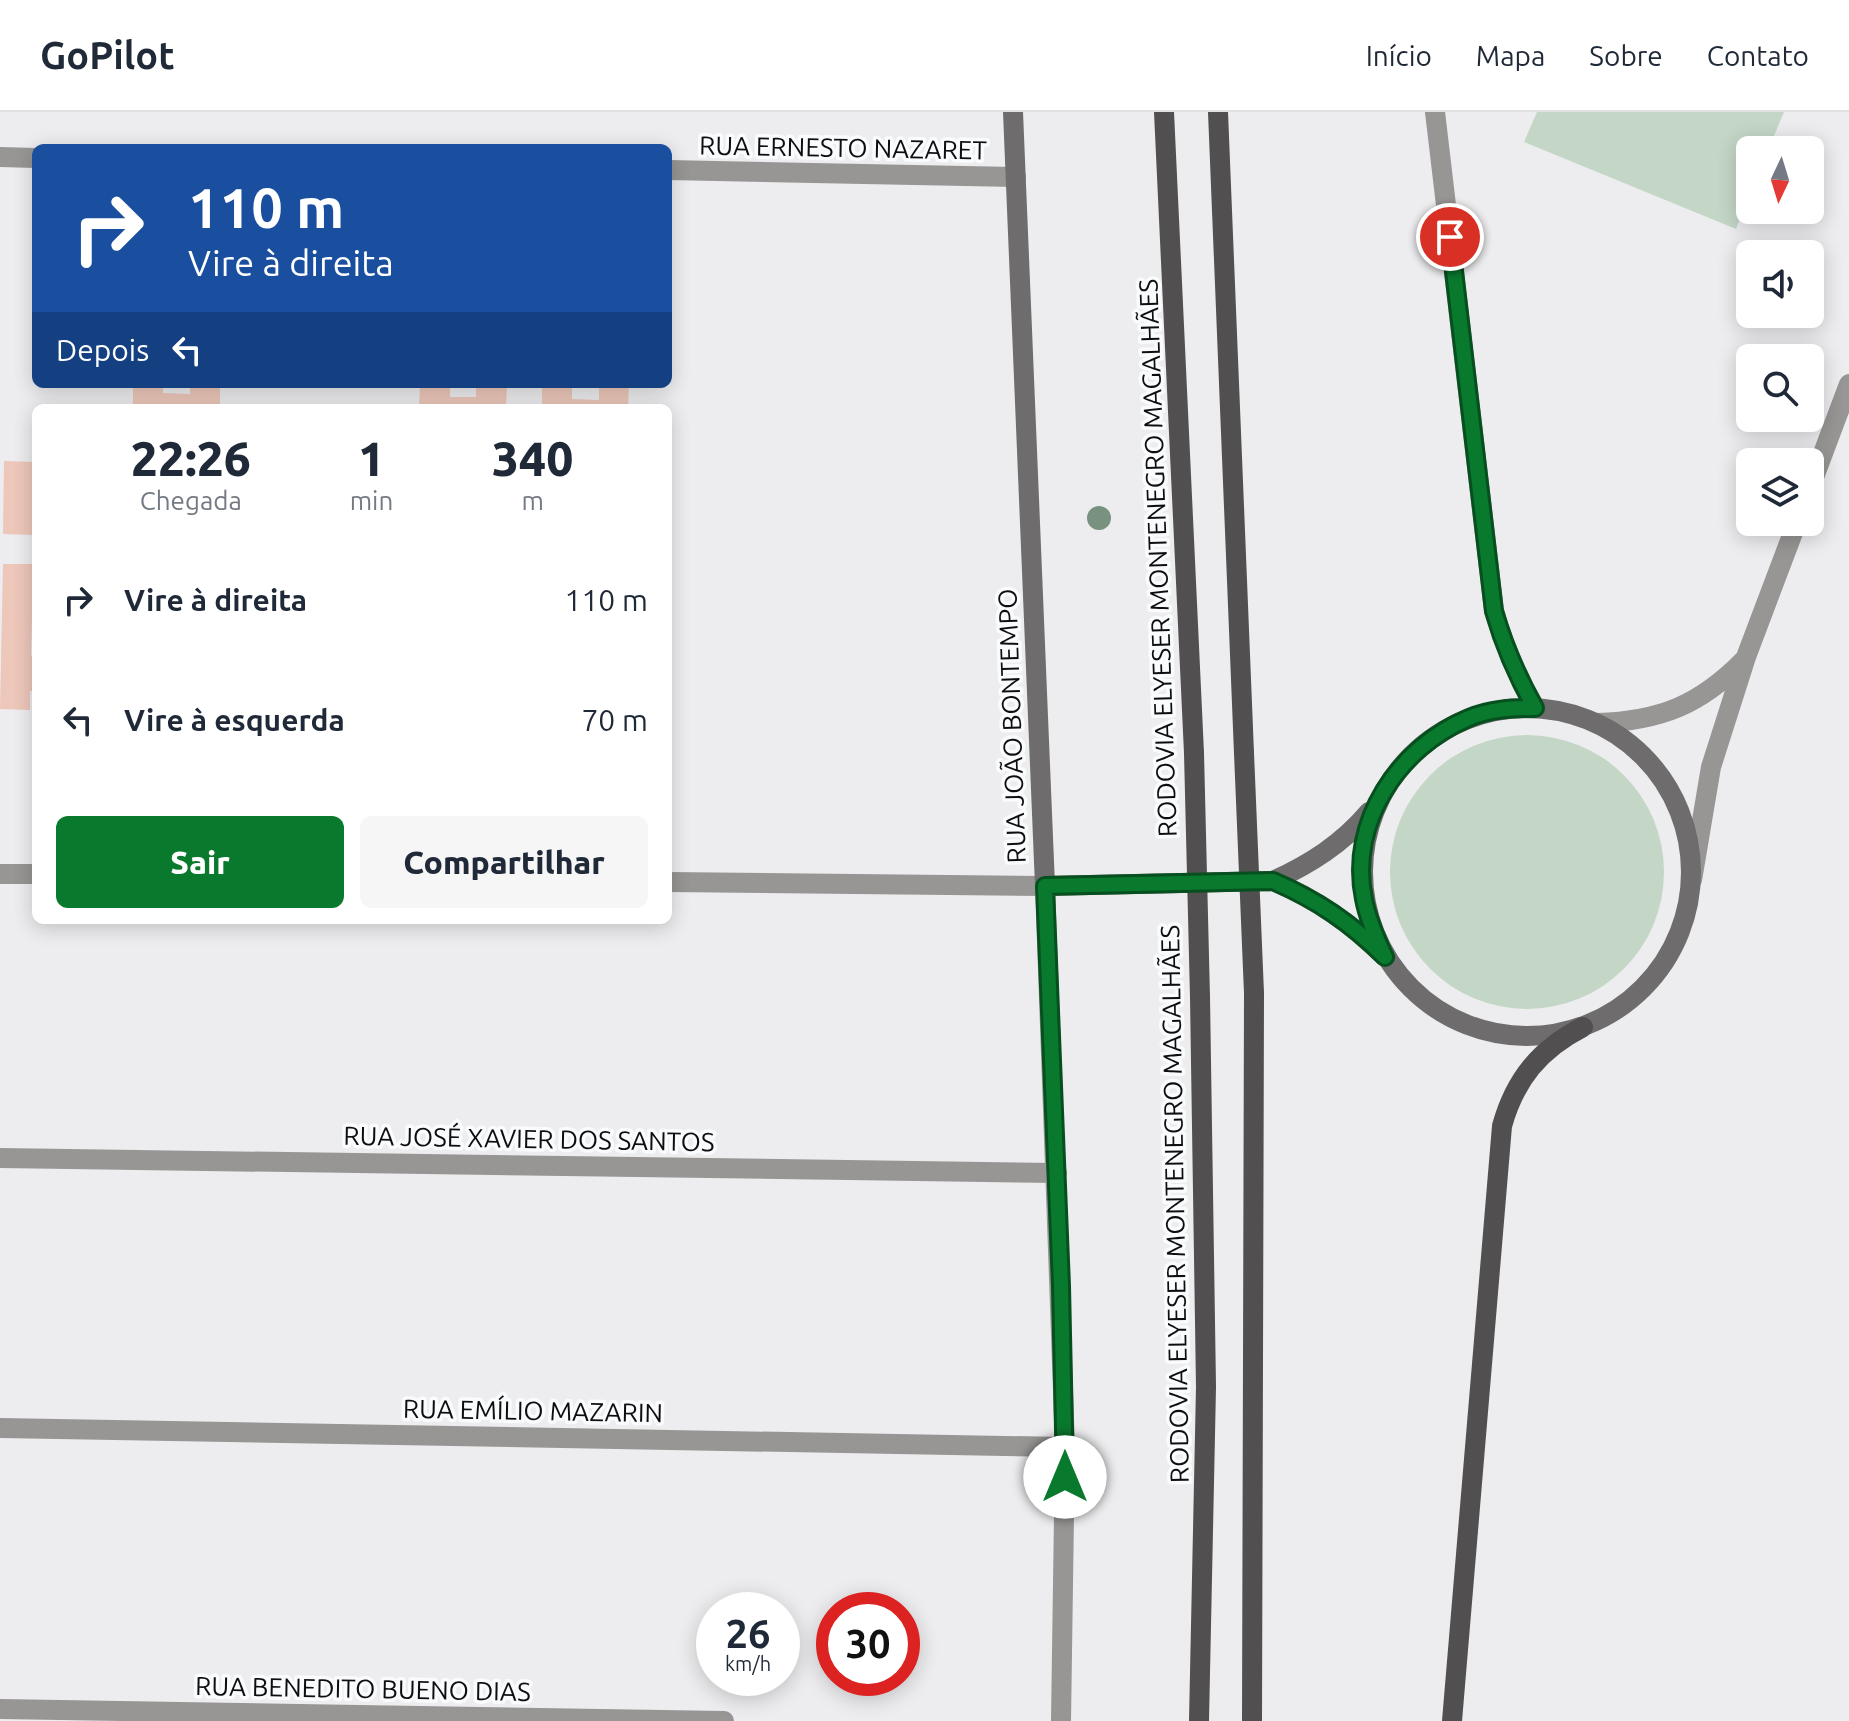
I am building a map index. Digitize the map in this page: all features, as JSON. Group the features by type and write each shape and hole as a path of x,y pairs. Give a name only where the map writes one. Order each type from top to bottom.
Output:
{"main road":[{"name":"RODOVIA ELYESER MONTENEGRO MAGALHÃES","path":"1164,112 1194,753 1200,997 1206,1387 1199,1721"},
{"path":"1218,112 1254,993 1252,1721"},
{"path":"1452,1721 1502,1126 1508,1104 1530,1066 1545,1050 1583,1027"}],"street":[{"name":"RUA JOÃO BONTEMPO","path":"1013,112 1057,1173 1065,1447 1061,1721"},
{"path":"1435,112 1494,611 1508,655 1535,708"},
{"path":"0,157 32,158"},
{"name":"RUA ERNESTO NAZARET","path":"672,170 1016,177"},
{"path":"1824,451 1849,384"},
{"path":"1377,802 1366,832 1362,864 1366,907 1371,927 1385,957 1404,983 1429,1004 1457,1021 1487,1032 1519,1036 1551,1035 1583,1027 1612,1013 1660,970 1677,942 1687,912 1711,767 1746,657 1792,536"},
{"path":"1597,723 1654,718 1680,708 1705,695 1746,657"},
{"path":"672,882 1045,886 1273,881 1331,850 1356,827 1377,802 1394,774 1416,750 1441,731 1471,717 1502,709 1535,708 1567,712 1597,723 1625,740 1649,761 1669,787 1683,816 1691,848 1692,880"},
{"path":"0,874 32,874"},
{"path":"1273,881 1334,912 1385,957"},
{"name":"RUA JOSÉ XAVIER DOS SANTOS","path":"0,1158 1057,1173"},
{"name":"RUA EMÍLIO MAZARIN","path":"0,1428 1065,1447"},
{"name":"RUA BENEDITO BUENO DIAS","path":"0,1709 724,1721"}],"green space":[{"path":"1537,112 1784,112 1774,136 1736,136 1736,229 1524,142"},
{"path":"1514,735 1540,735 1580,745 1624,775 1654,819 1662,845 1662,899 1654,925 1624,969 1592,993 1567,1004 1540,1009 1514,1009 1487,1004 1462,993 1440,978 1421,959 1406,937 1395,912 1390,885 1390,859 1395,832 1406,807 1421,785 1440,766 1462,751 1487,740"}],"building":[{"path":"133,388 163,388 163,393 190,394 190,388 220,388 220,404 133,404"},
{"path":"420,388 450,388 450,397 476,397 476,388 507,388 506,404 419,404"},
{"path":"542,388 572,388 572,399 599,400 599,388 629,388 628,404 542,404"},
{"path":"4,461 32,462 32,535 3,534"},
{"path":"3,564 32,564 30,710 0,709"}],"route":[{"path":"1065,1477 1061,1286 1045,886 1273,881 1334,912 1385,957 1371,927 1363,896 1362,864 1366,832 1377,802 1394,774 1416,750 1441,731 1471,717 1502,709 1535,708 1517,677 1494,611 1450,237"}]}
